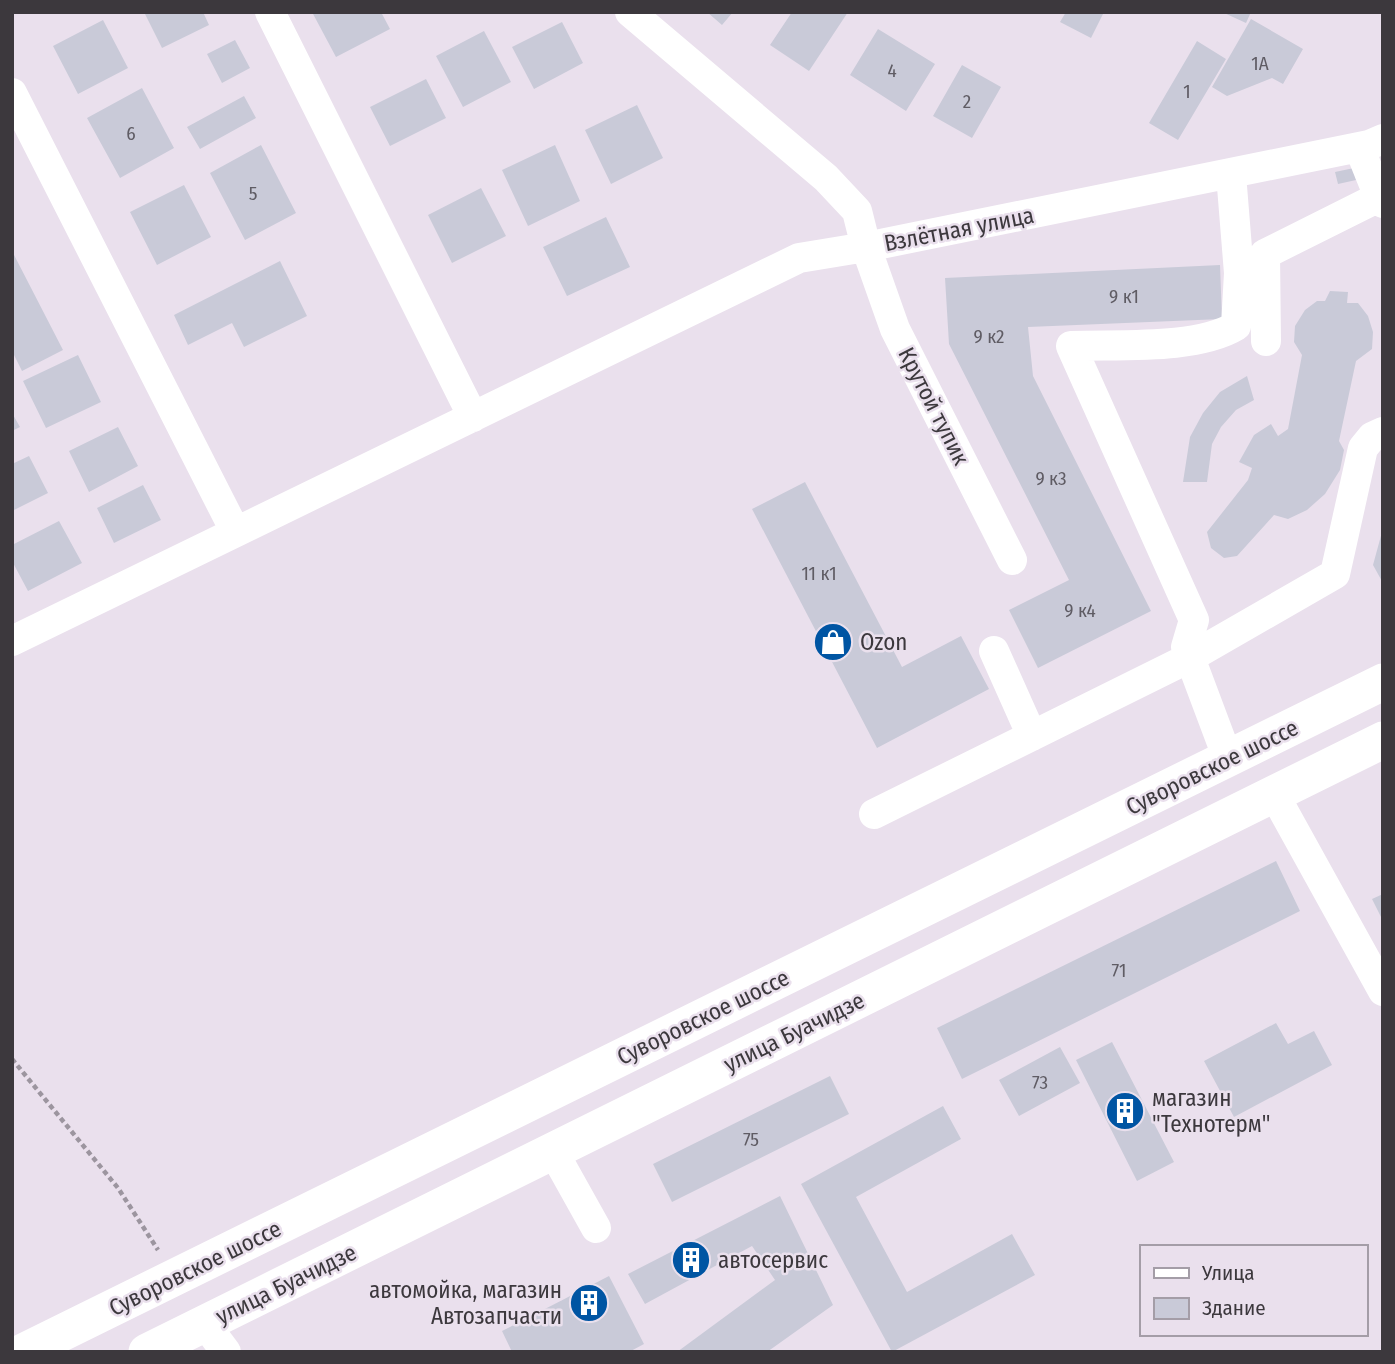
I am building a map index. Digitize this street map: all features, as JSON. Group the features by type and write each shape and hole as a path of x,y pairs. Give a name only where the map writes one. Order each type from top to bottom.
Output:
{"main road":[{"name":"Суворовское шоссе","path":"23,1352 1383,682"},
{"name":"улица Буачидзе","path":"216,1338 553,1152 1383,740"},
{"path":"147,1352 216,1338"}],"street":[{"path":"270,12 473,417"},
{"name":"Взлётная улица","path":"630,12 826,178 857,211 866,247 1231,174 1371,143"},
{"path":"12,93 235,531"},
{"path":"1266,341 1265,254 1381,200 1371,143"},
{"path":"1228,759 1186,647 1194,621 1071,346 1158,343 1220,335 1236,326 1239,273 1231,174"},
{"path":"12,641 799,258 866,247"},
{"name":"Крутой тупик","path":"866,247 895,329 1012,560"},
{"path":"874,814 1189,657 1335,574 1363,448 1372,437 1383,432"},
{"path":"994,652 1032,736"},
{"path":"1274,794 1383,991"},
{"path":"553,1152 596,1228"}],"path":[{"path":"12,1059 118,1188 176,1278"}],"building":[{"path":"144,12 203,12 209,25 162,48"},
{"path":"312,12 381,12 390,29 336,57"},
{"path":"707,12 733,12 722,25"},
{"path":"792,12 848,12 809,71 770,45"},
{"path":"1066,12 1104,12 1091,38 1060,22"},
{"path":"1222,12 1251,12 1246,23"},
{"path":"1251,19 1303,49 1283,84 1272,78 1227,96 1212,87"},
{"path":"103,20 128,68 78,94 53,46"},
{"path":"562,22 583,63 534,89 512,47"},
{"path":"878,29 935,64 906,111 850,75"},
{"path":"484,31 511,82 463,107 436,56"},
{"path":"235,40 250,68 222,83 207,54"},
{"path":"1197,41 1226,59 1178,140 1149,123"},
{"path":"962,65 1001,87 972,138 933,116"},
{"path":"426,79 446,118 390,146 370,107"},
{"path":"142,88 174,148 120,178 87,118"},
{"path":"244,96 256,118 200,149 187,127"},
{"path":"637,105 663,158 611,184 585,130"},
{"path":"261,145 296,213 245,240 210,173"},
{"path":"555,145 580,201 528,226 502,170"},
{"path":"1354,168 1356,180 1338,184 1335,172"},
{"path":"184,185 211,237 157,265 130,212"},
{"path":"481,188 506,236 452,263 428,215"},
{"path":"606,217 630,267 567,296 543,247"},
{"path":"12,251 63,350 22,371 12,351"},
{"path":"280,261 307,316 244,347 232,323 188,345 174,315"},
{"path":"1220,265 1222,319 1028,327 1033,376 1151,611 1038,668 1009,610 1069,580 949,344 945,278"},
{"path":"1330,291 1348,292 1347,303 1358,303 1368,316 1373,332 1372,349 1356,361 1339,441 1344,450 1340,470 1325,494 1307,510 1288,519 1274,515 1237,556 1224,558 1211,548 1207,532 1248,480 1252,468 1239,462 1254,435 1271,424 1278,436 1288,429 1302,355 1294,342 1295,326 1305,310 1317,301 1325,301"},
{"path":"78,355 101,402 46,428 23,381"},
{"path":"1247,376 1254,400 1236,410 1221,427 1212,444 1207,482 1183,482 1190,437 1203,413 1220,392"},
{"path":"12,413 20,427 12,431"},
{"path":"118,427 138,466 89,492 69,451"},
{"path":"29,456 48,493 12,511 12,464"},
{"path":"805,482 902,667 961,636 989,689 877,748 752,509"},
{"path":"143,485 161,520 114,543 97,508"},
{"path":"59,521 82,563 28,591 12,561 12,545"},
{"path":"1383,532 1383,583 1373,565"},
{"path":"1276,861 1300,911 962,1079 937,1028"},
{"path":"1383,894 1383,921 1372,899"},
{"path":"1276,1023 1288,1044 1314,1031 1332,1065 1234,1117 1204,1061"},
{"name":"магазин \"Технотерм\"","path":"1112,1042 1174,1162 1137,1181 1076,1060"},
{"path":"1060,1047 1080,1083 1019,1116 999,1080"},
{"path":"830,1076 849,1114 672,1202 653,1164"},
{"path":"943,1106 961,1139 856,1197 907,1292 1012,1234 1035,1275 892,1352 801,1184"},
{"name":"автосервис","path":"780,1196 833,1305 767,1352 677,1352 775,1280 752,1246 645,1304 628,1274"},
{"name":"автомойка, магазин Автозапчасти","path":"609,1276 644,1344 629,1352 512,1352 502,1331"}],"place":[{"name":"Ozon","path":"833,642"},
{"name":"магазин \"Технотерм\"","path":"1125,1111"},
{"name":"автосервис","path":"691,1260"},
{"name":"автомойка, магазин Автозапчасти","path":"589,1303"}]}
